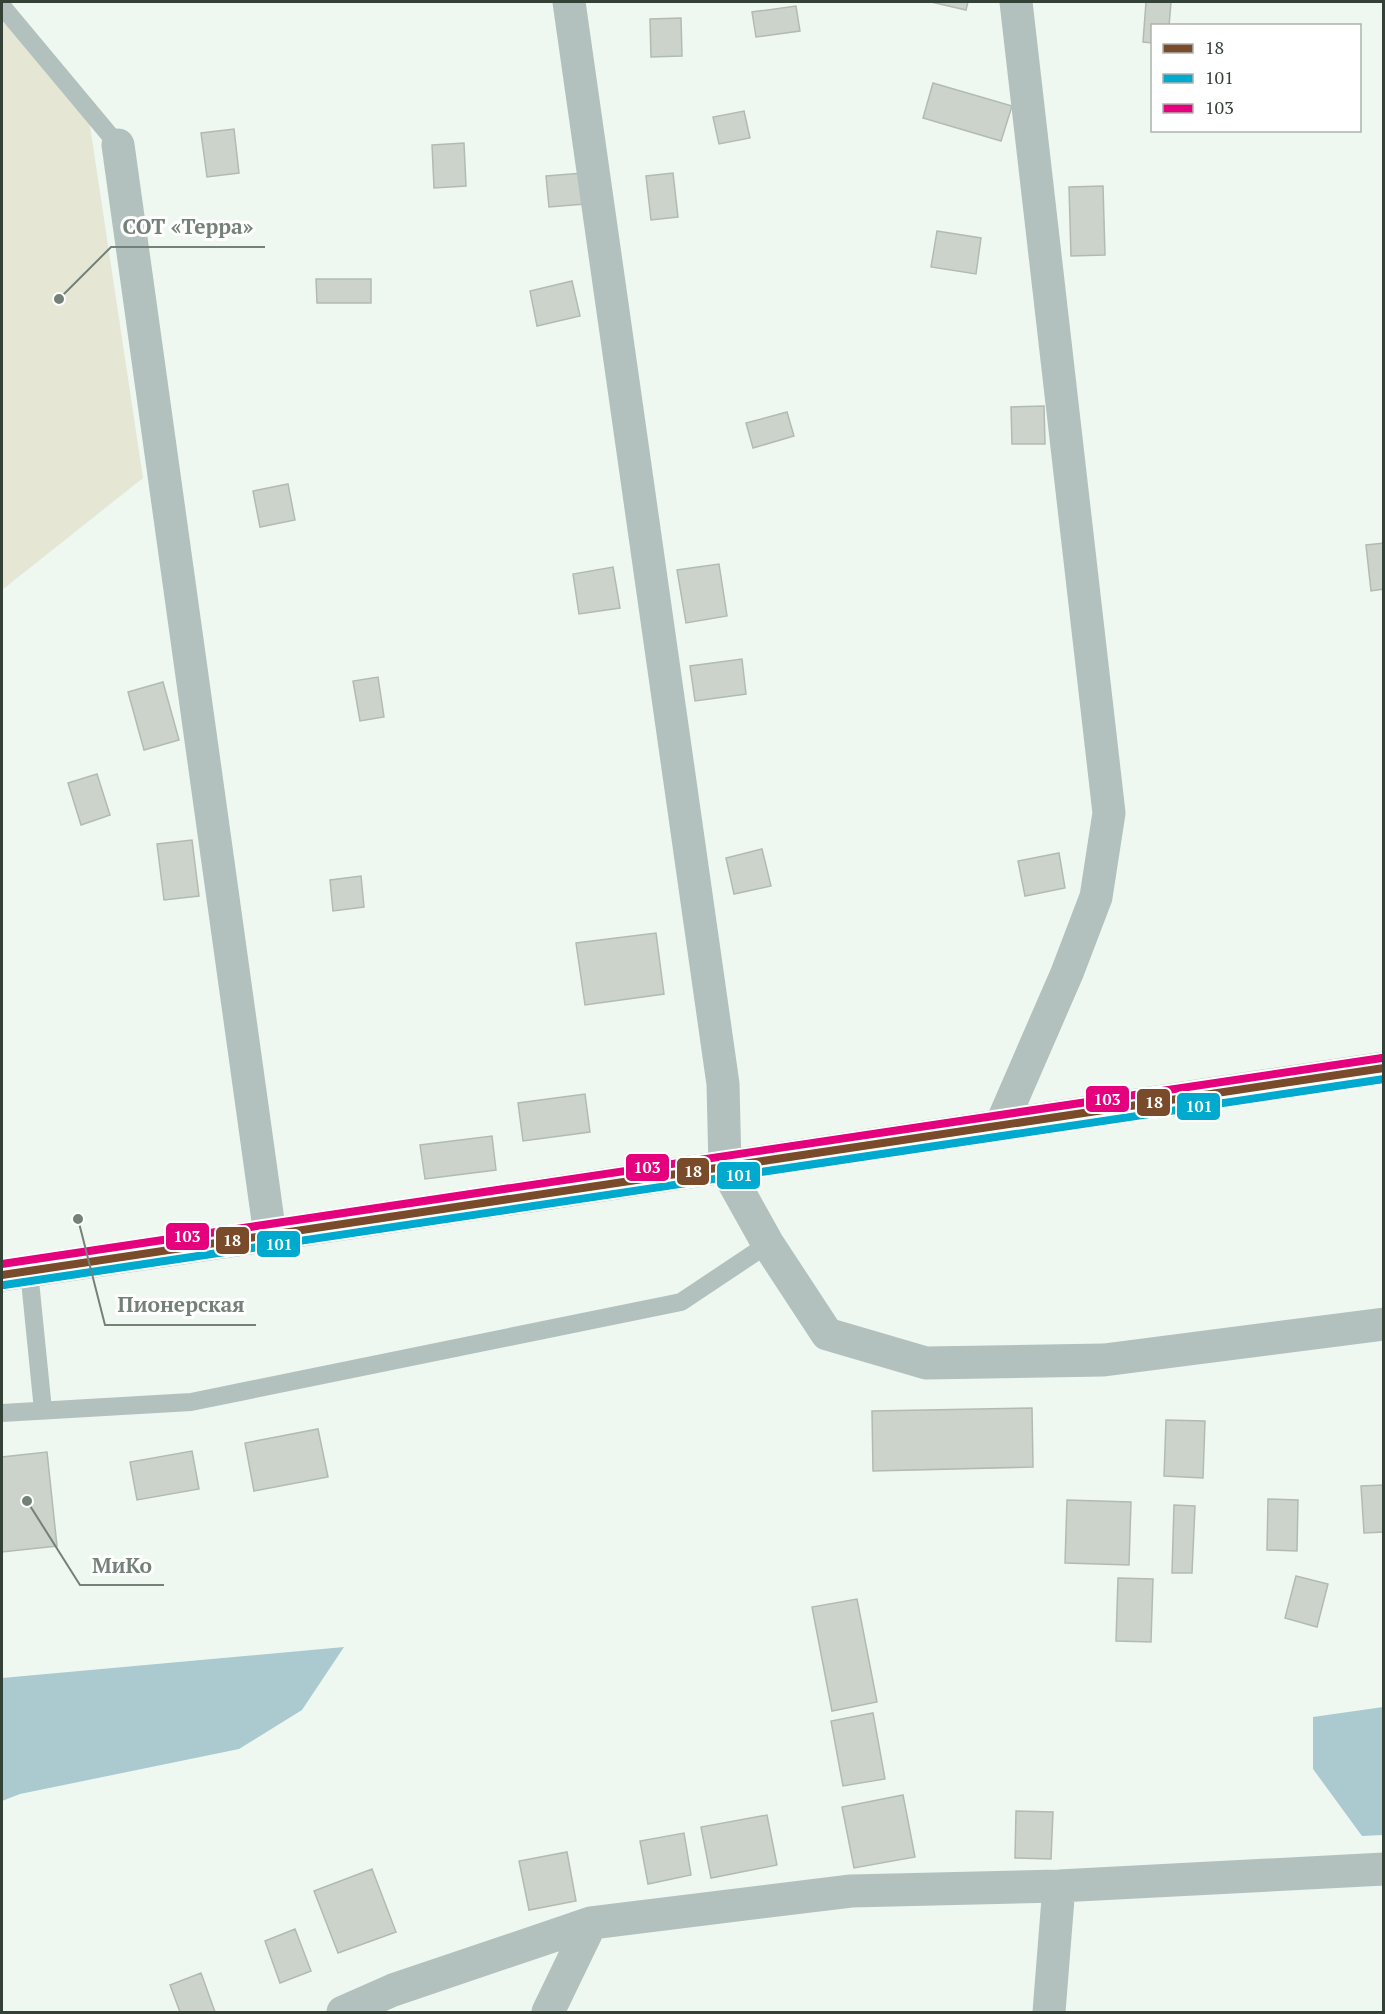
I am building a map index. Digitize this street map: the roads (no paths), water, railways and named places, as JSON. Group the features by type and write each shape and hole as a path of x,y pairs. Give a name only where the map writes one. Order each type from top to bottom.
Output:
{"main road":[{"path":"15,1273 1383,1068"}],"street":[{"path":"569,2 723,1084 725,1167 768,1244 828,1334 926,1363 1104,1360 1383,1324"},
{"path":"1000,1125 1067,973 1096,897 1109,813 1016,2"},
{"path":"118,145 270,1235"},
{"path":"343,2013 393,1990 591,1923 851,1891 1059,1886 1383,1869"},
{"path":"1049,2013 1059,1886"},
{"path":"548,2013 591,1923"}],"lane":[{"path":"2,6 118,145"},
{"path":"2,1413 191,1402 681,1302 768,1244"},
{"path":"15,1273 43,1410"}],"water":[{"path":"344,1647 302,1710 239,1749 20,1794 2,1801 2,1678"},
{"path":"1383,1707 1383,1835 1362,1836 1313,1769 1313,1717"}],"place":[{"name":"СОТ «Терра»","path":"59,299"},
{"name":"Пионерская","path":"78,1219"},
{"name":"МиКо","path":"27,1501"}]}
